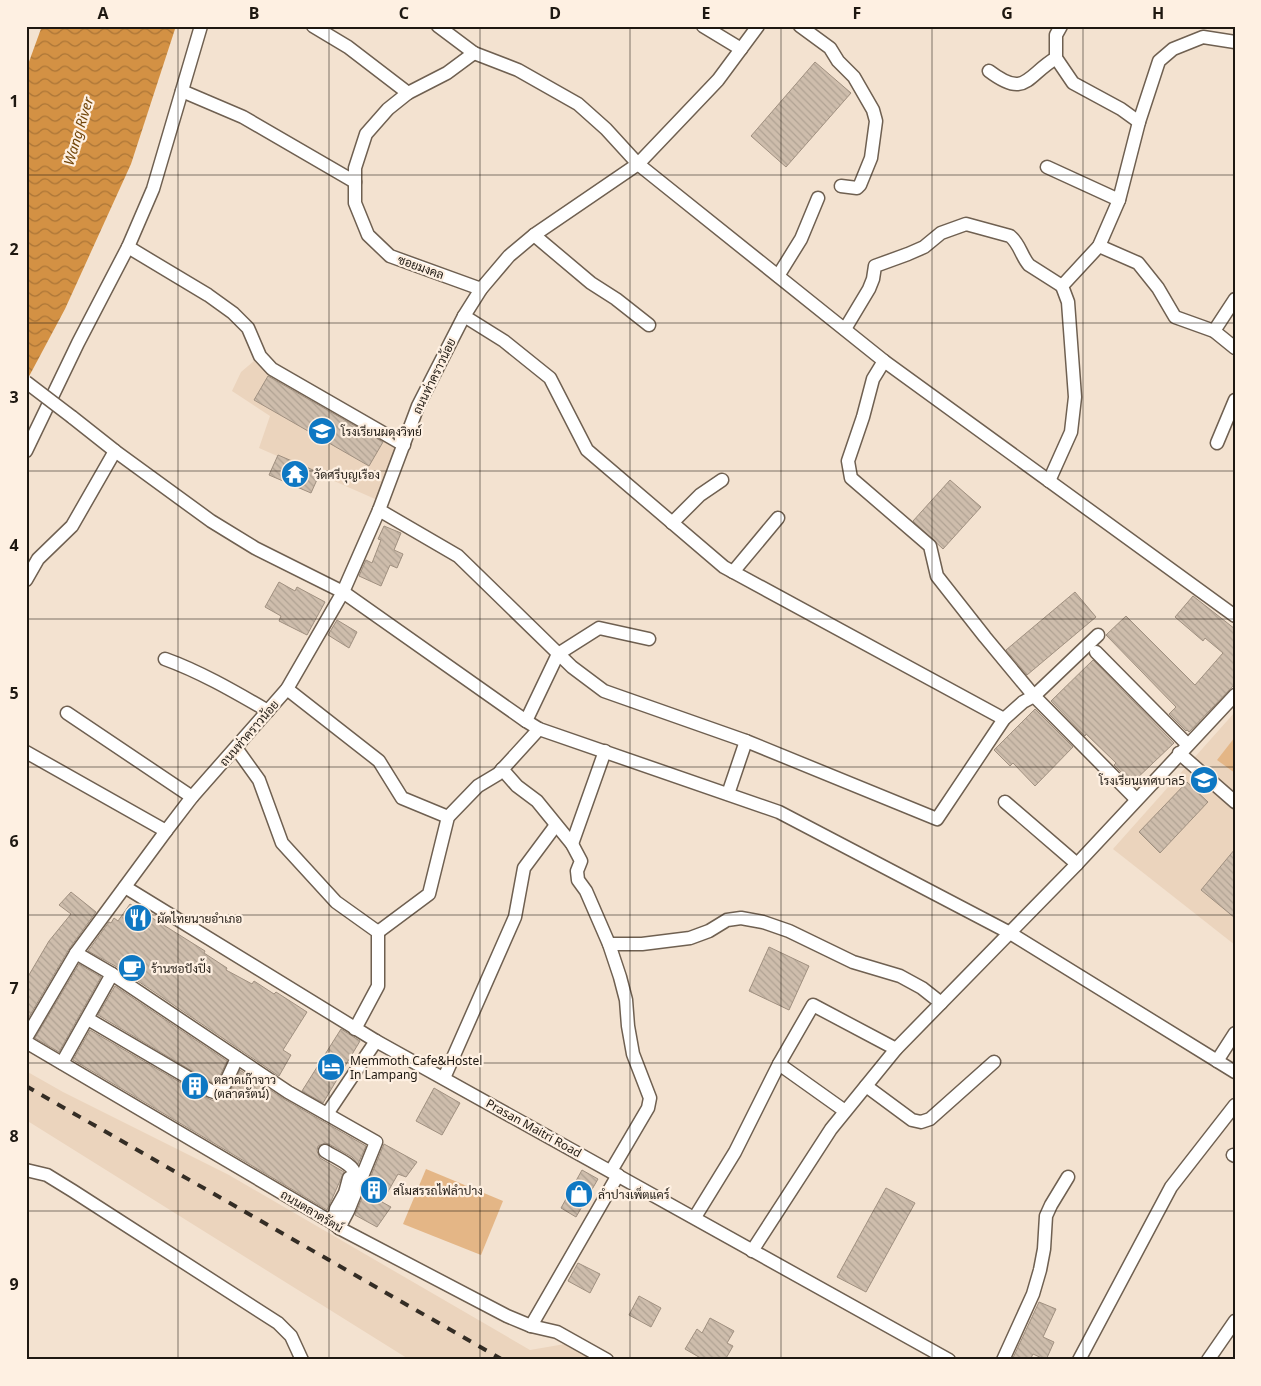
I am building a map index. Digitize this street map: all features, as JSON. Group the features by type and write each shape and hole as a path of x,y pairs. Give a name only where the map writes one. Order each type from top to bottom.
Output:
{"street":[{"path":"26,451 78,343 128,247 153,188 201,26"},
{"path":"313,26 348,47 408,93"},
{"path":"438,26 474,53 518,70 578,104 606,129 638,164 884,361 1235,616"},
{"path":"703,26 741,49"},
{"name":"ถนนท่าคราวน้อย","path":"26,1040 76,953 166,831 192,797 287,689 343,592 379,510 418,406 464,316 482,289 509,256 534,235 638,164 718,80 758,26"},
{"path":"800,26 830,48 838,61 854,77 874,110 876,121 874,143 860,185 857,188 841,186"},
{"path":"1061,26 1056,35 1056,58 1073,83 1121,109 1139,122"},
{"path":"1201,26 1210,38"},
{"path":"1062,286 1100,246 1119,200 1139,122 1159,60 1173,50 1203,37 1235,42"},
{"name":"ซอยมงคล","path":"474,53 447,73 408,93 388,109 366,134 355,168 355,203 368,235 390,256 482,289"},
{"path":"989,71 1009,84 1022,84 1029,81 1056,58"},
{"path":"182,91 243,117 355,182"},
{"path":"1047,167 1119,200"},
{"path":"778,276 801,239 818,198"},
{"path":"844,329 874,279 875,266 924,247 941,233 966,224 1010,236 1016,241 1025,261 1029,265 1062,286 1068,302 1075,397 1071,432 1049,481"},
{"path":"534,235 591,283 649,325"},
{"path":"1100,246 1138,263 1158,288 1175,317 1214,331 1235,348"},
{"path":"128,247 208,295 233,313 248,328 260,356 272,369 404,445"},
{"path":"1214,331 1235,299"},
{"path":"464,316 504,342 550,378 587,450 724,567 1004,719"},
{"path":"884,361 873,379 864,417 848,461 852,478 930,546 937,576 1034,696 1136,799"},
{"path":"26,382 115,451 211,521 255,548 343,592 539,729 779,812 1010,932 1235,1072"},
{"path":"1217,443 1235,400"},
{"path":"26,580 38,560 72,526 115,451"},
{"path":"672,522 700,495 722,480"},
{"path":"379,510 458,556 572,667 604,691 746,741 937,820 1004,719 1023,702 1034,696 1098,635"},
{"path":"733,572 778,518"},
{"path":"526,721 558,654 599,628 649,639"},
{"path":"1096,652 1183,749 1235,802"},
{"path":"165,660 180,665 219,684 268,711"},
{"path":"287,689 379,761 402,798 448,817"},
{"path":"752,1250 831,1129 896,1049 1077,864 1235,695"},
{"path":"67,713 192,797"},
{"path":"378,932 430,894 448,817 478,786 498,774 539,729"},
{"path":"728,794 746,741"},
{"path":"236,748 259,780 282,843 336,902 378,932"},
{"path":"572,844 605,751"},
{"path":"26,752 166,831"},
{"path":"502,769 517,786 537,801 572,844 581,861 577,871 578,880 586,891 609,944 620,977 626,1000 633,1054 650,1098 648,1108 615,1173 531,1326"},
{"path":"1005,802 1077,864"},
{"path":"444,1078 515,916 524,868 556,825"},
{"name":"Prasan Maitri Road","path":"125,887 376,1041 949,1360"},
{"path":"609,944 642,944 690,938 710,931 727,920 741,918 764,922 789,931 853,962 900,976 922,988 941,1003"},
{"path":"355,1028 378,986 378,932"},
{"path":"76,953 112,974 288,1092 376,1142 348,1211 336,1226"},
{"path":"62,1063 112,974"},
{"path":"695,1218 734,1152 778,1064 813,1005 896,1049"},
{"path":"88,1019 217,1093 225,1084 237,1058"},
{"path":"1217,1061 1235,1034"},
{"name":"ถนนตลาดรัตน์","path":"26,1040 336,1226 507,1316 531,1326 557,1332 607,1360"},
{"path":"327,1114 376,1041"},
{"path":"866,1086 912,1120 921,1122 930,1119 994,1062"},
{"path":"778,1064 845,1111"},
{"path":"1078,1360 1170,1186 1235,1105"},
{"path":"325,1151 352,1167 355,1172 349,1178 345,1192 336,1209 336,1226"},
{"path":"26,1170 47,1175 278,1323 290,1336 302,1360"},
{"path":"1003,1360 1033,1294 1044,1250 1046,1216 1068,1176"},
{"path":"1208,1360 1235,1321"}],"shaded area":[{"name":"โรงเรียนผดุงวิทย์","path":"260,356 404,445 382,502 259,448 270,416 232,391 241,372"},
{"name":"โรงเรียนเทศบาล5","path":"1235,712 1235,945 1113,849"},
{"path":"1235,737 1235,773 1217,760"},
{"path":"26,1071 63,1092 229,1175 530,1350 565,1344 593,1360 410,1360 26,1120"},
{"path":"426,1169 503,1201 481,1255 403,1224"}],"water":[{"name":"Wang River","path":"42,26 176,26 131,164 65,309 26,382 26,70"}],"building":[{"path":"815,62 851,93 786,167 751,136"},
{"path":"268,376 383,442 369,466 254,400"},
{"name":"วัดศรีบุญเรือง","path":"278,455 320,473 311,493 269,475"},
{"path":"950,480 981,507 943,549 913,521"},
{"path":"384,526 401,533 394,550 403,554 397,568 390,565 381,586 359,576 366,560 372,563 381,540 378,539"},
{"path":"279,582 295,591 297,587 325,602 307,635 279,621 281,616 265,607"},
{"path":"1075,592 1096,617 1027,675 1006,650"},
{"path":"1193,596 1235,629 1235,684 1189,732 1169,714 1176,707 1106,635 1126,616 1195,685 1223,653 1205,638 1203,641 1175,617"},
{"path":"337,620 357,632 349,648 328,635"},
{"path":"1093,660 1174,743 1132,783 1114,765 1116,763 1086,734 1085,736 1051,701"},
{"path":"1035,709 1073,747 1035,786 1013,763 1010,766 994,750"},
{"path":"1187,782 1208,802 1160,853 1139,832"},
{"path":"1235,849 1235,918 1201,890"},
{"path":"71,892 96,912 69,949 26,1022 26,980 49,941 71,914 59,905"},
{"path":"130,904 205,951 204,953 227,968 226,970 252,984 254,981 274,994 276,992 307,1012 283,1050 291,1055 279,1076 117,967 88,951 109,922 111,923 114,918 118,921"},
{"path":"769,947 809,966 789,1010 749,991"},
{"path":"79,964 101,977 59,1052 35,1038"},
{"path":"115,986 227,1061 218,1080 214,1084 98,1015"},
{"name":"Memmoth Cafe&Hostel In Lampang","path":"341,1029 360,1041 323,1103 302,1091"},
{"path":"90,1030 214,1101 223,1099 231,1089 240,1070 284,1099 366,1146 358,1164 352,1157 329,1144 325,1143 318,1146 317,1151 320,1158 344,1172 327,1210 73,1060"},
{"path":"434,1088 460,1103 442,1135 416,1121"},
{"name":"สโมสรรถไฟลำปาง","path":"384,1144 417,1162 406,1177 398,1174 382,1202 391,1207 377,1227 355,1215"},
{"name":"ลำปางเพ็ตแคร์","path":"582,1170 598,1179 576,1217 561,1208"},
{"path":"886,1188 915,1203 866,1292 837,1277"},
{"path":"578,1263 600,1274 590,1293 568,1281"},
{"path":"639,1296 661,1308 651,1327 629,1315"},
{"path":"1039,1302 1056,1309 1043,1337 1054,1342 1046,1360 1033,1354 1030,1360 1012,1360"},
{"path":"710,1318 734,1331 727,1343 733,1346 725,1360 704,1360 685,1349 697,1329 702,1333"}],"railway":[{"path":"26,1086 503,1360"}],"place":[{"name":"โรงเรียนผดุงวิทย์","path":"322,431"},
{"name":"วัดศรีบุญเรือง","path":"295,474"},
{"name":"โรงเรียนเทศบาล5","path":"1204,780"},
{"name":"ผัดไทยนายอำเภอ","path":"138,918"},
{"name":"ร้านชอปังปิ้ง","path":"132,968"},
{"name":"Memmoth Cafe&Hostel In Lampang","path":"331,1067"},
{"name":"ตลาดเก๊าจาว (ตลาดรัตน์)","path":"195,1086"},
{"name":"สโมสรรถไฟลำปาง","path":"374,1190"},
{"name":"ลำปางเพ็ตแคร์","path":"579,1194"}]}
